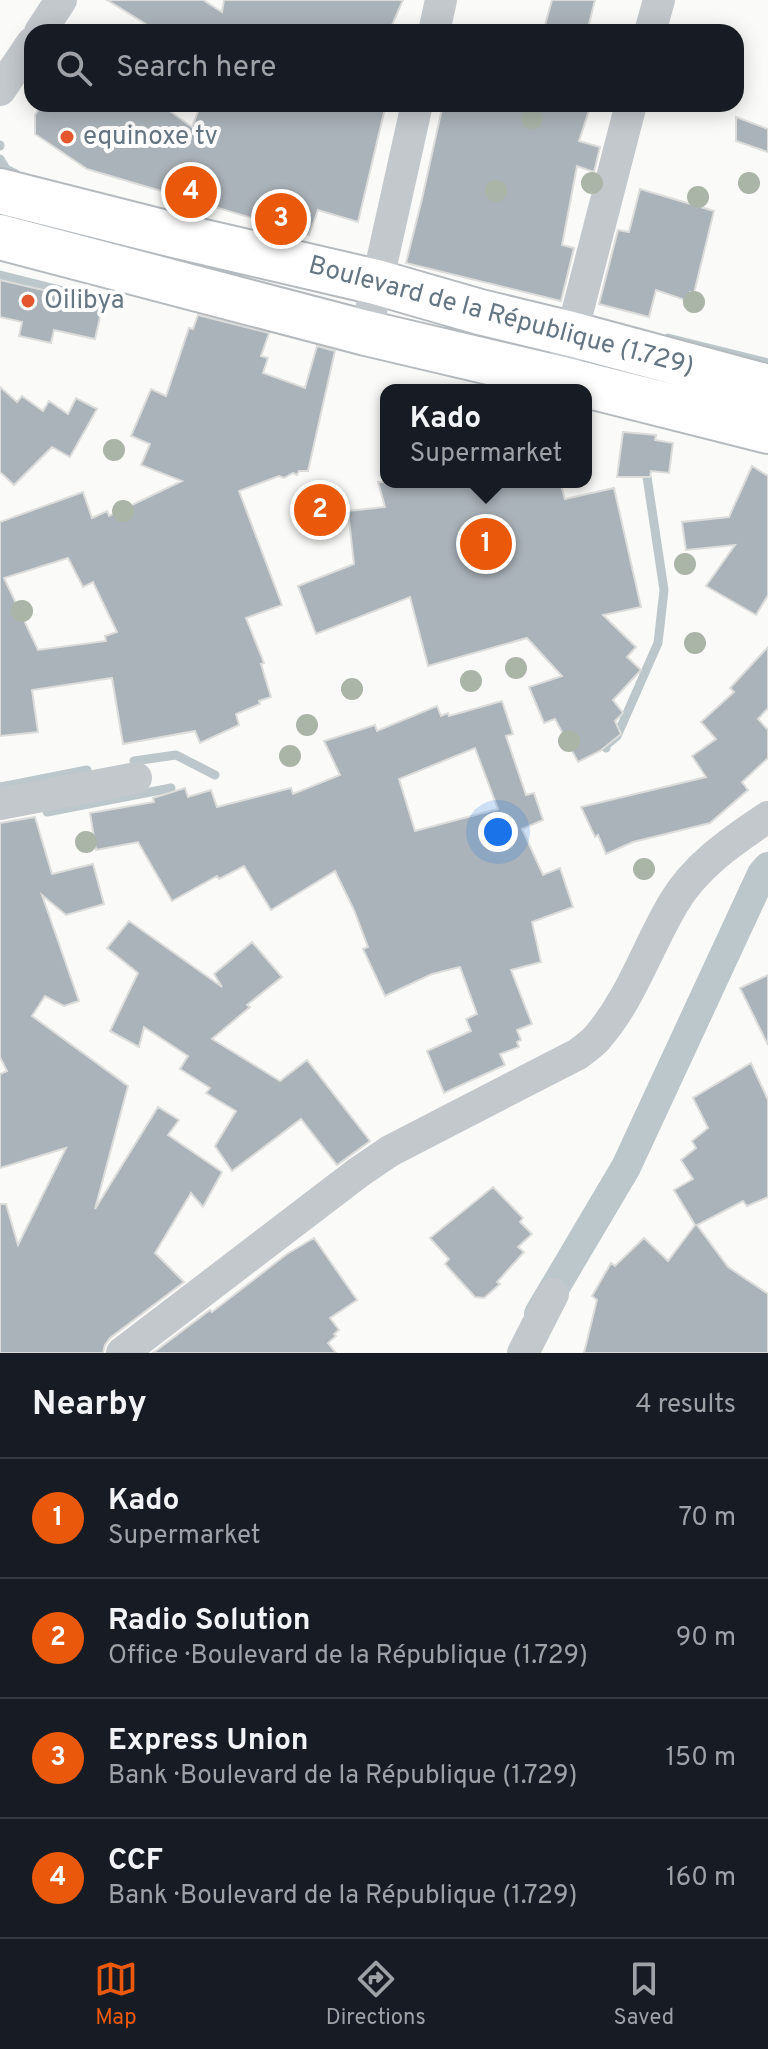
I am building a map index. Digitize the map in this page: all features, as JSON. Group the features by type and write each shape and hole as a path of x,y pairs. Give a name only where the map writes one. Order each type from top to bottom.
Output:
{"main road":[{"name":"Boulevard de la République (1.729)","path":"0,191 376,282 768,387"},
{"name":"Boulevard de la République (1.729)","path":"0,237 366,333 582,384"},
{"name":"Boulevard de la République (1.729)","path":"592,387 768,431"}],"street":[{"path":"45,24 61,0"},
{"path":"436,24 441,0"},
{"path":"652,24 659,0"},
{"path":"0,90 24,55"},
{"path":"366,333 415,112"},
{"path":"562,379 629,112"},
{"path":"0,804 136,778"},
{"path":"122,1353 390,1151 578,1054 596,1040 621,1006 674,901 700,869 768,817"},
{"path":"523,1353 553,1294"}],"building":[{"path":"107,0 203,0 222,12 224,0 403,0 392,24 146,24"},
{"path":"552,0 595,0 589,24 545,24"},
{"path":"37,112 171,112 192,127 198,112 384,112 358,222 318,210 309,235 87,169 35,134"},
{"path":"441,112 588,112 579,141 600,147 594,172 577,166 562,245 574,248 561,301 406,263"},
{"path":"736,117 768,129 768,152 736,141"},
{"path":"640,189 714,211 694,293 690,292 688,301 656,290 649,317 599,304 618,230 629,232"},
{"path":"0,280 103,304 95,339 54,330 51,343 19,336 22,322 0,317"},
{"path":"198,315 269,333 261,356 268,358 263,373 305,388 317,346 335,351 308,471 299,471 297,475 293,473 284,478 279,476 239,491 282,605 246,618 264,663 261,664 271,697 236,714 239,725 200,743 195,731 123,744 112,678 32,690 38,732 0,736 0,522 83,492 92,518 107,511 109,516 182,481 141,465 150,444 131,436 151,389 166,396 189,328 193,329","holes":["68,558 83,587 93,582 117,632 105,636 106,641 38,650 4,578"]},
{"path":"0,387 17,402 22,396 43,411 49,401 68,414 76,398 97,409 70,457 52,447 14,485 0,472"},
{"path":"623,432 656,435 655,440 673,443 669,473 651,471 650,477 617,477"},
{"path":"752,466 768,476 768,595 756,615 706,586 735,545 686,550 682,522 729,517"},
{"path":"378,482 380,488 562,488 565,499 614,488 641,607 603,615 636,647 627,657 641,670 613,700 623,713 615,721 621,734 600,751 578,762 555,719 544,723 529,687 562,676 527,638 428,666 410,597 316,634 298,586 354,564 348,511 385,507"},
{"path":"768,647 768,708 758,719 768,730 768,758 742,782 748,790 710,823 633,842 606,854 581,807 706,777 692,756 716,739 701,722 734,692 730,688"},
{"path":"502,701 513,734 506,736 526,795 534,793 543,820 522,829 543,875 560,868 573,907 532,922 541,962 511,970 532,1024 517,1030 521,1040 517,1042 519,1047 500,1054 505,1065 444,1093 427,1051 471,1031 466,1019 477,1014 460,967 432,974 385,996 363,949 368,947 354,910 335,871 271,910 244,866 219,879 217,876 172,901 138,842 96,850 90,813 154,802 153,798 185,788 188,797 211,790 217,807 291,788 293,794 340,775 324,741 375,725 377,731 437,706 441,716 448,713 449,716","holes":["475,748 498,809 415,831 399,779"]},
{"path":"35,817 52,874 93,864 104,904 66,915 42,895 79,1001 64,1006 45,996 32,1016 128,1086 95,1209 158,1107 179,1120 168,1135 222,1172 203,1207 191,1193 155,1253 184,1282 110,1338 103,1353 0,1353 0,1204 6,1204 18,1245 66,1148 0,1168 0,1074 7,1071 0,1057 0,823"},
{"path":"129,921 222,987 214,974 252,942 282,977 212,1039 280,1081 307,1060 370,1141 337,1165 301,1119 232,1171 215,1146 236,1111 206,1093 210,1088 180,1069 188,1056 144,1027 139,1047 110,1031 138,973 107,948"},
{"path":"768,975 768,1045 740,988"},
{"path":"751,1063 768,1100 768,1197 747,1206 743,1201 697,1225 728,1267 768,1294 768,1353 584,1353 597,1300 592,1296 611,1263 615,1266 644,1238 668,1261 695,1225 674,1190 693,1179 681,1160 696,1148 692,1141 708,1128 693,1098"},
{"path":"493,1187 523,1218 520,1222 532,1234 518,1247 524,1252 497,1282 500,1284 484,1298 475,1297 445,1264 449,1259 430,1238"},
{"path":"314,1238 357,1300 330,1318 339,1330 328,1343 336,1353 153,1353 287,1254"}],"waterway":[{"path":"0,159 6,169 16,174"},
{"path":"0,275 108,302"},
{"path":"668,338 768,363"},
{"path":"606,748 617,736 658,643 664,590 647,477"},
{"path":"134,761 176,755 215,775"},
{"path":"0,787 87,770"},
{"path":"47,812 171,788"},
{"path":"539,1314 626,1167 762,874 768,867"}],"place":[{"name":"equinoxe tv","path":"67,137"},
{"name":"CCF","path":"191,192"},
{"name":"Express Union","path":"281,219"},
{"name":"Oilibya","path":"28,301"},
{"name":"Radio Solution","path":"320,510"},
{"name":"Kado","path":"486,544"}]}
